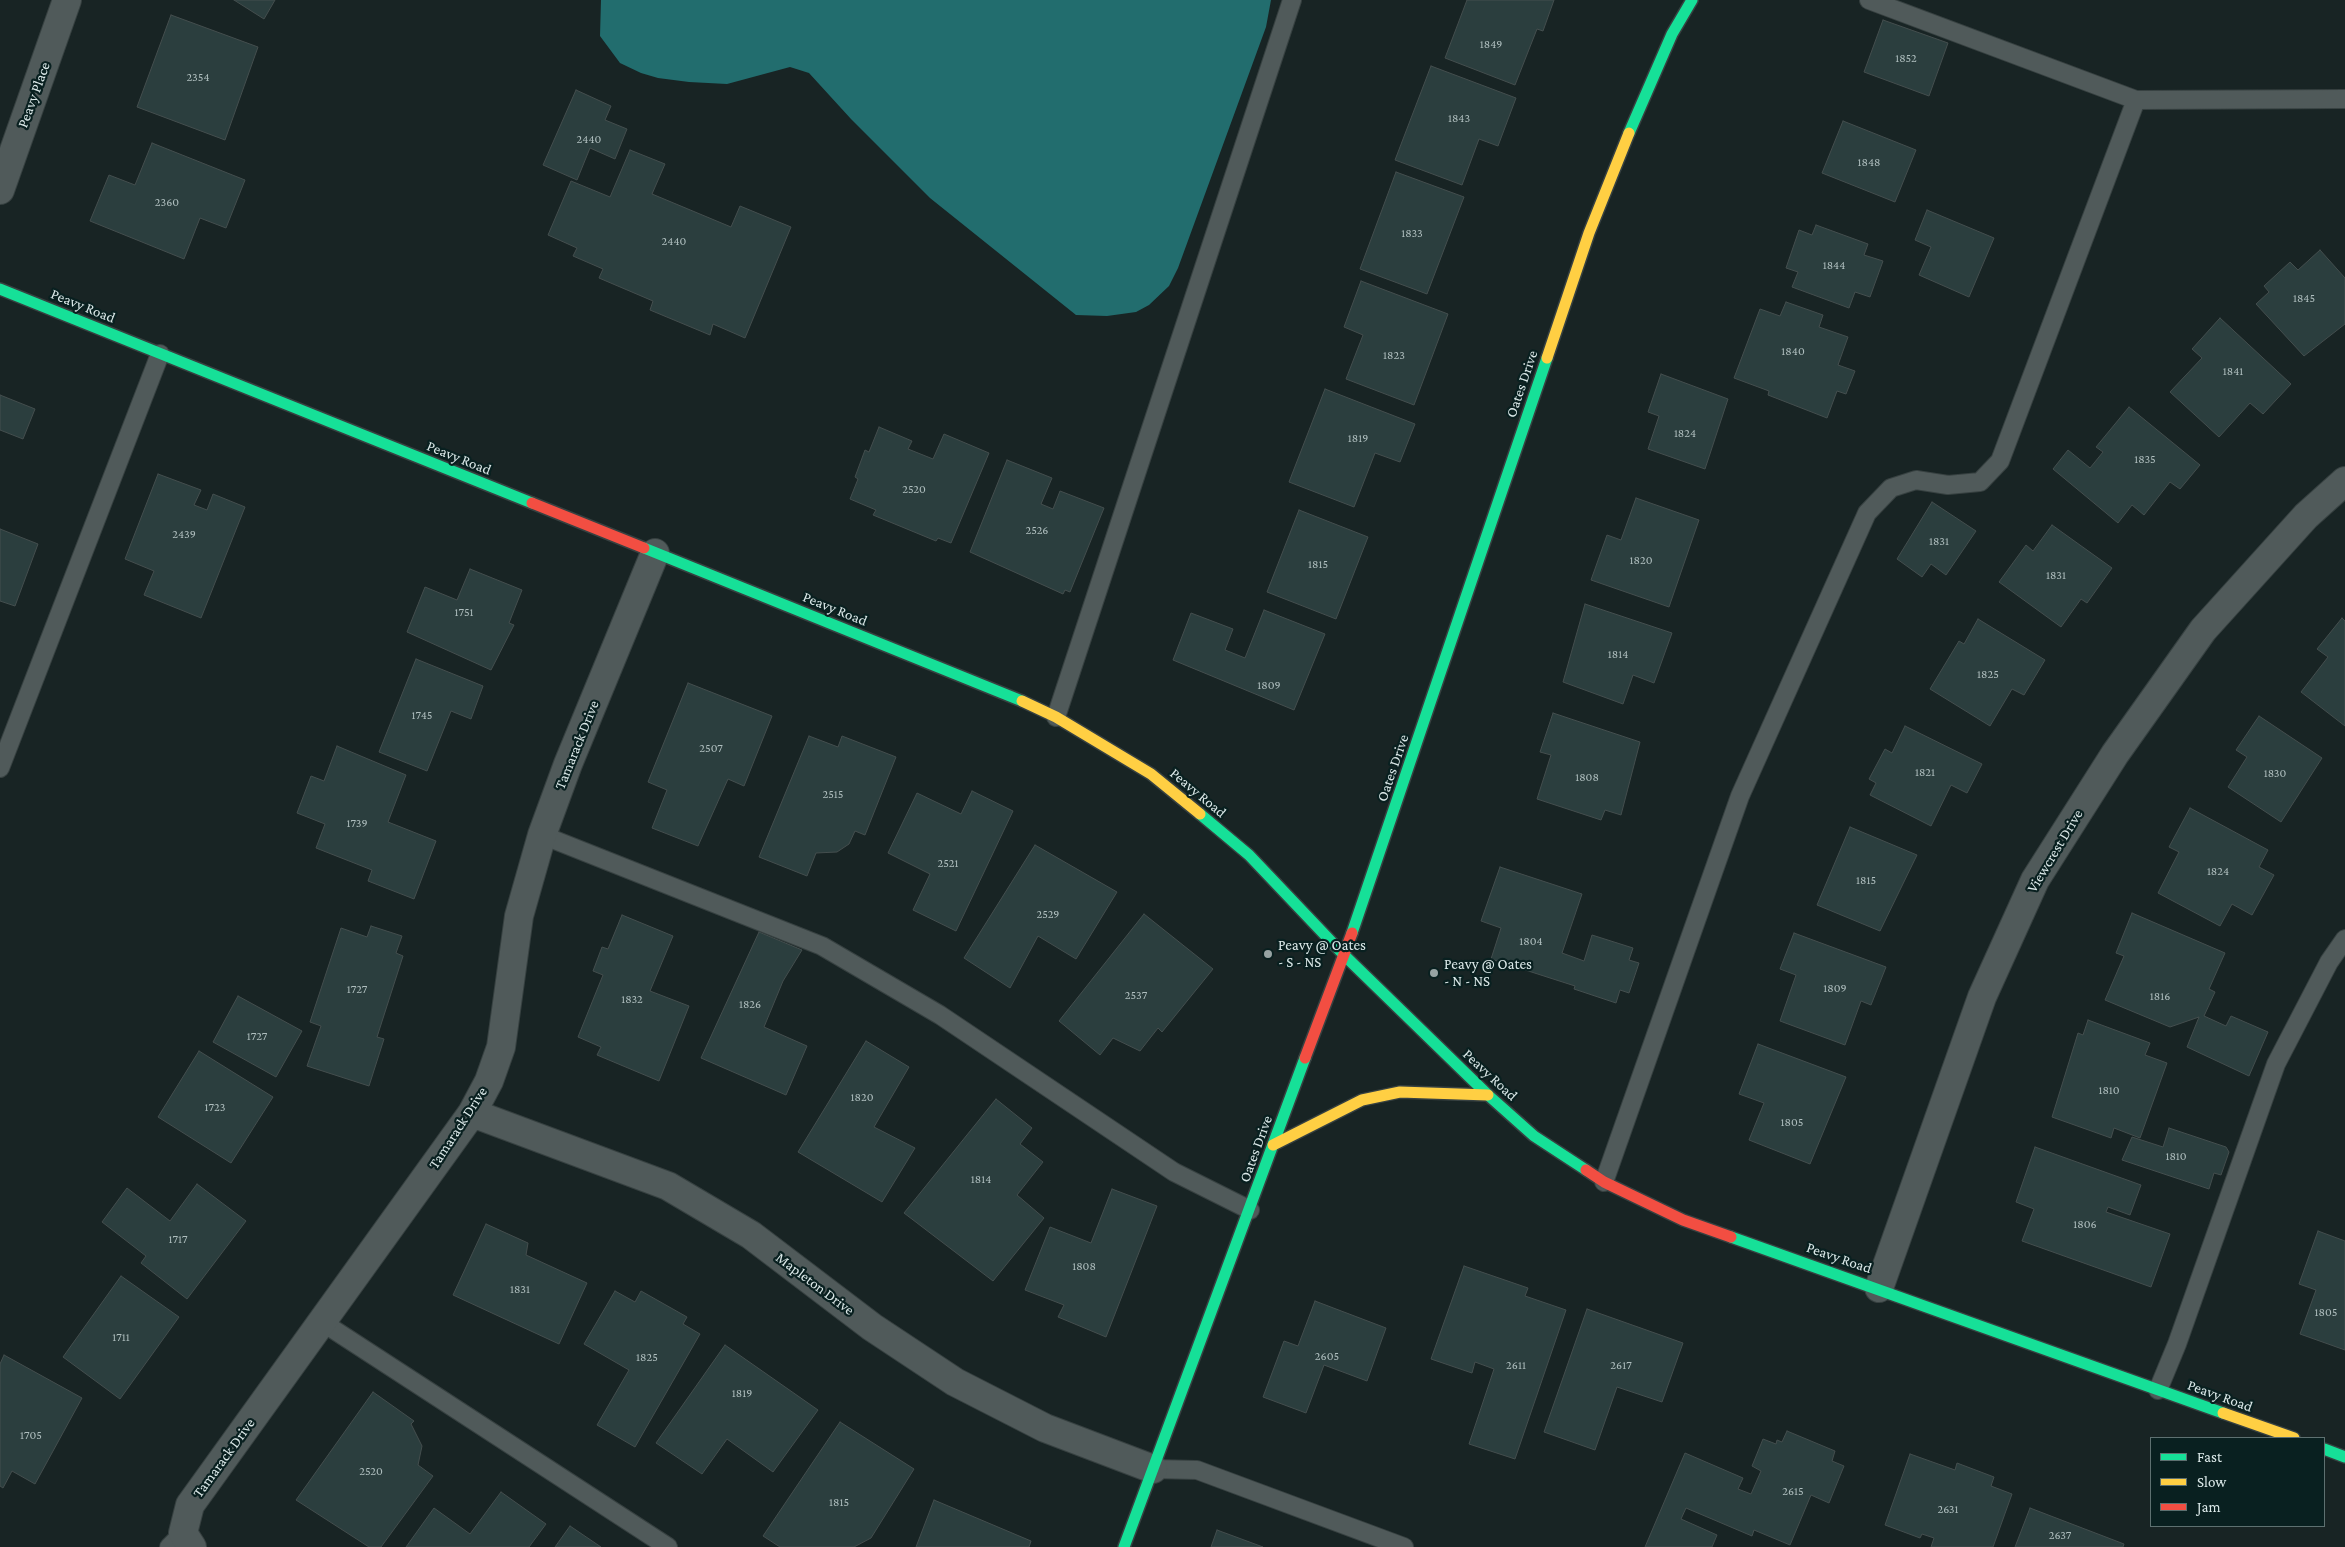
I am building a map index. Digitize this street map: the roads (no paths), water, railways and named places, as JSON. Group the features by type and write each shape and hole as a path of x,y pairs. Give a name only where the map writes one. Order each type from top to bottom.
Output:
{"street":[{"name":"Peavy Place","path":"0,190 67,0"},
{"name":"Oates Drive","path":"1124,1547 1364,902 1589,233 1622,148 1672,34 1692,0"},
{"name":"Peavy Road","path":"0,289 998,690 1056,717 1151,774 1249,855 1344,955 1488,1095 1534,1136 1604,1182 1683,1220 1879,1288 2291,1437"},
{"name":"Viewcrest Drive","path":"1879,1288 1982,997 2035,880 2114,754 2202,630 2306,516 2345,481"},
{"name":"Tamarack Drive","path":"181,1542 190,1505 472,1113 489,1081 501,1047 519,916 542,836 568,764 655,553"},
{"path":"1273,1145 1362,1100 1400,1092 1488,1095"},
{"name":"Mapleton Drive","path":"472,1113 668,1186 751,1234 872,1327 954,1382 1045,1428 1152,1469"},
{"path":"2325,1449 2345,1457"}],"lane":[{"path":"1056,717 1292,0"},
{"path":"1869,0 2136,100 2345,99"},
{"path":"1604,1182 1740,796 1867,513 1891,488 1916,480 1948,485 1980,482 2000,460 2136,100"},
{"path":"0,768 160,354"},
{"path":"542,836 822,946 940,1015 1174,1172 1250,1210"},
{"path":"2158,1390 2177,1344 2276,1064 2329,962 2345,939"},
{"path":"322,1322 668,1547"},
{"path":"1152,1469 1196,1470 1404,1547"}],"water":[{"path":"601,0 1271,0 1266,27 1178,268 1169,286 1149,305 1136,312 1107,316 1076,315 930,198 851,119 809,73 790,67 727,84 689,82 658,78 641,73 620,63 600,36"}],"place":[{"name":"Peavy @ Oates - S - NS","path":"1268,954"},
{"name":"Peavy @ Oates - N - NS","path":"1434,973"}]}
